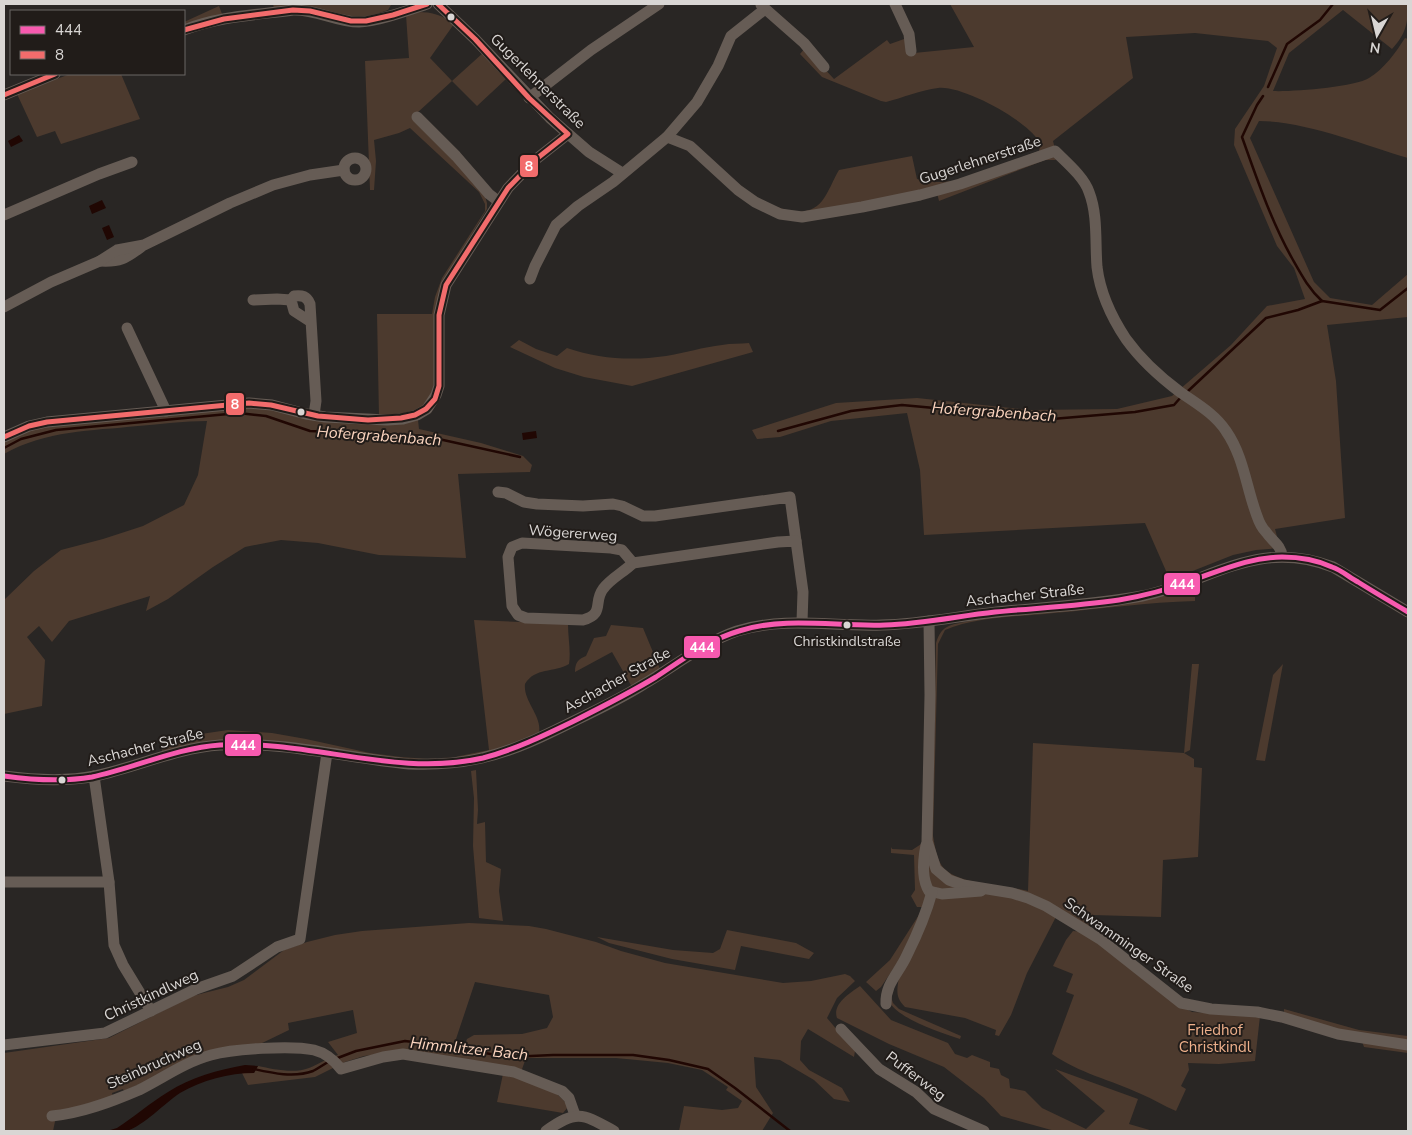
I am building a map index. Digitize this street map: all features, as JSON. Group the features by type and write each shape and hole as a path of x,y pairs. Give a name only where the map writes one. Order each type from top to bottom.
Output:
{"street":[{"path":"185,30 219,19 294,10 306,10 333,18 359,22 371,20 402,7 427,4"},
{"name":"Gugerlehnerstraße","path":"438,4 475,39 529,98 596,158 622,174"},
{"path":"529,98 591,50 660,4"},
{"path":"895,4 909,34 912,51"},
{"path":"530,279 534,266 556,225 578,206 613,182 667,137 697,102 718,66 731,36 762,6 804,43 824,67"},
{"path":"4,95 54,75"},
{"path":"417,117 456,156 489,194 498,201"},
{"path":"4,437 29,426 48,422 258,403 314,415 363,420 403,419 417,415 432,403 439,386 438,332 441,301 446,286 498,201 521,173 568,134"},
{"name":"Gugerlehnerstraße","path":"667,137 690,146 738,190 756,202 770,210 790,216 802,217 920,195 960,184 1056,151 1074,170 1089,191 1096,227 1097,267 1103,293 1112,316 1127,340 1143,360 1218,421 1234,444 1246,476 1256,514 1266,533 1280,546 1282,556"},
{"path":"4,215 99,174 132,162"},
{"path":"4,307 51,282 100,261 118,261 128,258 144,245 230,202 273,185 310,175 344,170"},
{"path":"291,300 294,296 303,296 308,300 311,309 316,402 314,415"},
{"path":"252,300 291,300"},
{"path":"291,300 294,311 311,322"},
{"path":"127,328 166,411"},
{"name":"Wögererweg","path":"498,492 506,493 524,502 536,504 583,506 613,504 643,516 655,516 790,497 803,592 802,622"},
{"path":"633,563 796,540"},
{"name":"Wögererweg","path":"522,543 611,548 622,550 633,563 604,587 600,593 596,612 591,618 583,620 526,618 518,614 512,606 508,557 512,547 522,543"},
{"name":"Aschacher Straße","path":"4,776 34,780 72,779 94,776 168,754 219,745 256,745 387,762 430,765 467,761 512,750 547,734 617,700 724,637 736,632 767,625 802,622 861,625 929,622 982,614 1104,602 1140,596 1193,581 1238,564 1282,556 1334,567 1408,612"},
{"name":"Schwamminger Straße","path":"929,622 930,695 927,841 932,862 945,877 963,885 1028,898 1061,914 1100,939 1181,1003 1211,1009 1257,1012 1338,1034 1408,1045"},
{"name":"Christkindlweg","path":"4,1045 105,1033 196,989 233,976 277,947 300,939 327,753"},
{"path":"94,776 109,882 114,945 123,965 151,1011"},
{"path":"927,841 924,870 928,889 942,894 990,889"},
{"path":"4,882 109,882"},
{"path":"886,1004 887,988 895,978 908,954 926,912 932,892"},
{"name":"Pufferweg","path":"841,1029 879,1069 916,1092 934,1109 984,1131"},
{"name":"Steinbruchweg","path":"52,1116 84,1111 139,1090 189,1063 213,1054 254,1049 289,1048 314,1050 336,1063 403,1054 514,1072 562,1091 569,1098 575,1116"},
{"path":"546,1131 561,1121 575,1116 591,1119 614,1131"}],"green space":[{"path":"273,4 391,5 388,10 360,18 274,8"},
{"path":"950,4 1408,4 1405,28 1392,49 1343,10 1289,53 1273,91 1322,88 1362,81 1380,70 1405,38 1408,39 1408,158 1315,129 1277,122 1259,121 1250,138 1314,282 1330,298 1372,305 1408,274 1408,317 1327,325 1336,381 1345,518 1275,529 1280,548 1256,550 1233,555 1170,580 1145,523 924,535 920,470 907,413 831,421 780,437 757,439 752,430 836,403 917,398 1031,410 1117,409 1172,396 1231,345 1267,306 1305,299 1294,268 1277,246 1234,145 1235,129 1264,86 1277,48 1268,41 1195,33 1126,37 1133,78 1053,141 1055,149 919,193 790,214 751,197 750,195 787,210 796,212 806,211 814,208 822,201 839,170 912,156 917,179 938,182 955,181 1039,151 1039,141 1021,123 977,98 962,92 938,88 886,102 881,101 822,77 800,54 805,48 834,79 887,40 890,44 907,38 914,53 974,47"},
{"path":"219,6 222,14 185,26 185,22"},
{"path":"417,12 437,15 454,24 430,58 452,81 417,113 485,196 487,209 444,280 436,381 429,402 413,413 379,417 377,314 432,314 435,297 442,278 485,211 485,204 479,192 410,128 374,140 376,161 374,190 370,190 365,61 409,58 406,15"},
{"path":"483,53 506,79 477,106 452,81"},
{"path":"67,75 121,75 140,119 61,144 55,131 37,137 17,94"},
{"path":"1045,157 1054,157 1056,160 1045,160 939,201 937,193"},
{"path":"519,340 536,349 557,356 567,348 603,357 641,358 666,356 725,344 749,343 753,352 632,386 584,377 555,368 510,347"},
{"path":"256,407 418,420 419,429 481,443 523,456 532,465 530,472 458,474 466,558 379,555 318,543 281,540 245,547 168,599 146,611 150,596 69,621 52,642 39,626 27,637 45,660 42,706 4,714 4,600 34,571 61,550 143,526 184,505 198,475 207,421 69,433 36,440 4,454 4,442 37,428"},
{"path":"1195,584 1195,601 1142,604 998,618 971,622 945,630 938,644 933,836 938,859 942,866 958,877 969,881 1028,891 1033,743 1184,753 1194,759 1194,767 1202,768 1198,857 1163,860 1161,917 1093,915 1089,928 1060,909 1027,973 1011,1015 999,1036 995,1035 996,1030 965,1018 905,1007 898,993 902,956 881,987 876,991 866,982 890,960 924,907 917,907 911,896 915,890 914,855 891,853 891,847 892,849 912,850 932,837 936,643 941,632 948,626 969,621"},
{"path":"474,620 568,624 569,664 534,675 525,684 527,696 538,720 539,732 508,746 473,756 417,760 312,747 162,751 160,740 228,730 272,733 370,753 401,757 428,759 455,757 489,750"},
{"path":"611,625 643,628 660,669 632,687 612,652 575,672 578,662 586,656 594,638 606,636"},
{"path":"1192,664 1199,664 1190,750 1184,753"},
{"path":"1283,664 1265,761 1256,760 1273,675"},
{"path":"476,770 477,824 485,822 486,862 501,869 499,891 503,921 479,918 473,846 474,798 471,771"},
{"path":"469,923 529,926 596,942 665,963 783,983 811,981 845,974 855,981 837,998 827,1018 855,1051 854,1057 808,1029 801,1041 800,1060 809,1070 842,1088 850,1102 834,1099 814,1080 780,1060 754,1057 756,1087 773,1113 762,1131 679,1131 684,1106 722,1110 738,1108 742,1101 726,1090 728,1087 702,1070 668,1063 616,1058 526,1058 521,1072 380,1054 364,1056 345,1062 315,1077 248,1085 242,1073 254,1073 258,1066 297,1071 309,1068 338,1055 328,1042 357,1033 353,1010 288,1023 289,1030 258,1045 162,1074 124,1091 123,1089 112,1093 113,1097 57,1112 53,1131 4,1131 4,1053 109,1038 192,996 228,987 244,980 284,950 335,935 362,931","holes":["475,982 549,995 553,1017 547,1028 522,1034 474,1035 467,1039 464,1047 454,1045"]},
{"path":"727,930 796,943 814,953 809,959 741,946 735,970 672,959 609,943 597,937 673,950 713,953 720,949"},
{"name":"Friedhof Christkindl","path":"1073,931 1085,932 1177,1004 1192,1012 1260,1016 1255,1061 1219,1064 1188,1063 1189,1070 1181,1086 1186,1089 1176,1111 1130,1089 1062,1061 1052,1054 1074,995 1066,992 1073,974 1053,966 1066,940"},
{"path":"860,986 891,1020 948,1043 955,1054 967,1058 972,1055 990,1062 990,1067 999,1069 1001,1075 1009,1079 1010,1088 1025,1091 1042,1108 1086,1129 1105,1111 1055,1069 1138,1099 1129,1124 1153,1131 1055,1131 1001,1116 984,1098 944,1067 889,1044 837,1018 836,1013 839,1004"},
{"path":"891,997 893,1003 899,1009 961,1036 960,1039 911,1020 889,1002"},
{"path":"1284,1009 1359,1030 1408,1036 1408,1053 1364,1047 1359,1033 1335,1029 1284,1014"},
{"path":"503,1074 530,1081 548,1089 557,1094 568,1107 563,1113 497,1102"}],"shaded area":[{"path":"19,135 23,141 11,147 8,141"},
{"path":"102,200 106,208 92,214 89,206"},
{"path":"109,225 114,237 107,240 102,228"},
{"path":"536,431 537,438 523,440 522,433"},
{"path":"245,1065 258,1066 254,1073 216,1078 188,1088 147,1119 127,1131 107,1131 117,1128 161,1096 186,1082 215,1072"}],"waterway":[{"path":"1268,87 1287,44 1320,20 1333,4"},
{"path":"1263,96 1242,137 1265,200 1285,245 1306,282 1322,301"},
{"name":"Hofergrabenbach","path":"1187,392 1266,318 1298,310 1322,301 1380,310 1408,288"},
{"name":"Hofergrabenbach","path":"778,431 851,411 902,405 1052,419 1135,412 1174,405 1181,397"},
{"name":"Hofergrabenbach","path":"4,448 21,439 56,430 239,413 266,416 310,431 425,436 520,457"},
{"name":"Himmlitzer Bach","path":"335,1059 356,1051 405,1041 509,1057 633,1055 669,1060 708,1069 790,1131"},
{"name":"Himmlitzer Bach","path":"254,1069 283,1074 298,1074 313,1071 330,1061"}],"transit line":[{"name":"8","path":"185,30 224,19 293,10 310,11 351,21 366,21 427,4"},
{"name":"8","path":"4,437 29,426 47,422 249,403 271,405 318,416 368,420 401,418 415,415 426,409 435,399 439,386 439,315 446,285 508,188 535,160 568,134 529,98 475,39 438,4"},
{"name":"8","path":"4,95 53,75"},
{"name":"444","path":"4,776 48,780 92,777 187,750 220,745 286,747 417,764 450,763 483,758 517,747 572,722 646,683 706,645 739,631 775,624 793,623 867,625 926,622 995,612 1119,600 1164,590 1235,565 1258,559 1301,558 1335,568 1408,612"}],"place":[{"name":"Christkindlstraße","path":"847,625"}]}
